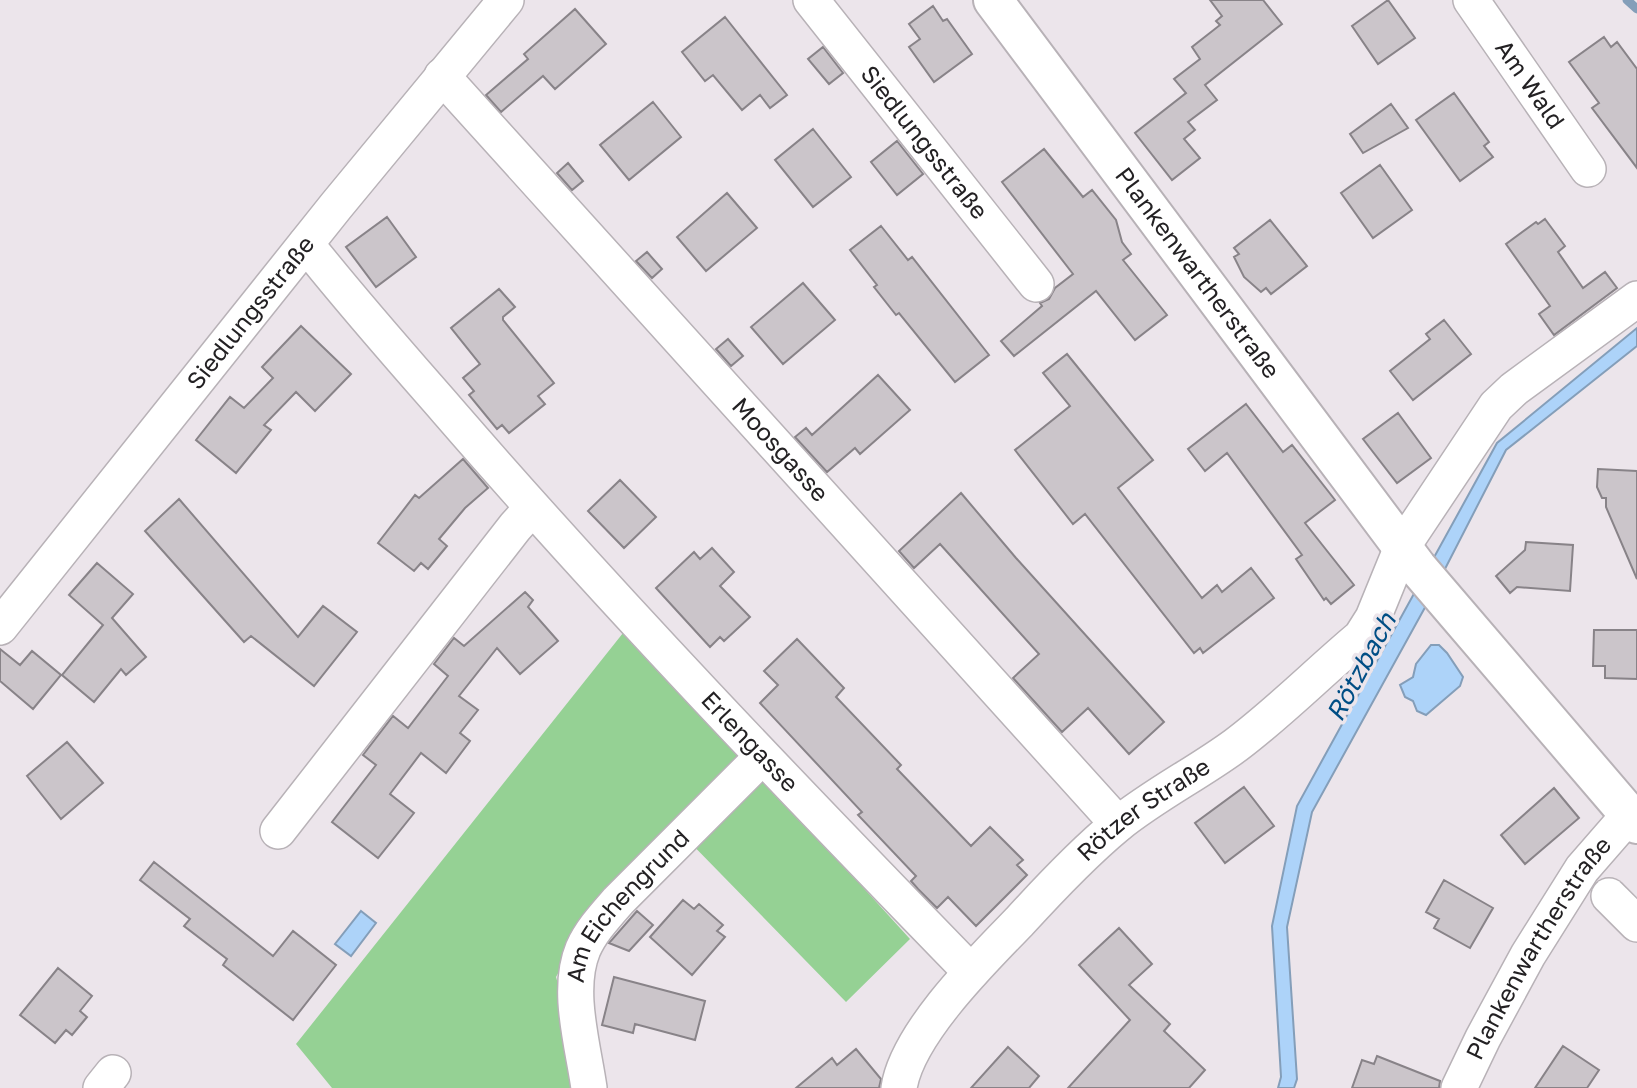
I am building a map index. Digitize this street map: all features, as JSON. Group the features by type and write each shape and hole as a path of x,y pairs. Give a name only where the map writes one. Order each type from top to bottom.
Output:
{"main road":[{"name":"Plankenwartherstraße","path":"993,0 1410,557 1633,819"}],"street":[{"name":"Siedlungsstraße","path":"0,627 306,244 506,0"},
{"name":"Siedlungsstraße","path":"811,0 1036,285"},
{"name":"Am Wald","path":"1471,0 1588,169"},
{"name":"Moosgasse","path":"442,76 1118,824"},
{"name":"Erlengasse","path":"306,244 357,307 532,508 762,757 971,972"},
{"path":"1410,557 1496,406 1514,389 1637,299"},
{"path":"278,831 532,508"},
{"name":"Rötzer Straße","path":"899,1088 918,1041 971,972 1055,883 1118,824 1237,744 1361,637 1410,557"},
{"name":"Am Eichengrund","path":"589,1088 575,997 578,964 584,948 598,924 618,901 762,757"},
{"name":"Plankenwartherstraße","path":"1459,1088 1528,954 1582,869 1633,819"},
{"name":"Plankenwartherstraße","path":"1609,896 1637,924"}],"green space":[{"path":"627,628 910,939 846,1002 677,829 589,918 556,977 587,1083 583,1088 332,1088 296,1044"}],"water":[{"path":"1637,328 1637,346 1506,450 1428,602 1312,812 1287,927 1297,1079 1294,1088 1278,1088 1281,1077 1272,926 1297,806 1497,443"},
{"path":"1431,645 1439,645 1447,653 1463,677 1460,686 1426,715 1417,711 1413,701 1405,697 1400,685 1413,677 1416,664"},
{"path":"361,911 376,923 351,956 335,944"}],"building":[{"path":"1210,0 1263,0 1282,24 1205,85 1217,100 1188,122 1195,130 1184,139 1200,158 1172,180 1135,133 1186,93 1174,79 1200,59 1192,47 1220,25 1216,21 1222,16"},
{"path":"1388,0 1415,38 1378,64 1352,26"},
{"path":"933,6 943,21 947,19 972,54 934,82 909,47 920,39 909,24"},
{"path":"575,9 606,44 555,89 543,76 501,112 486,95 528,59 524,54"},
{"path":"725,17 787,95 770,108 760,95 742,110 713,75 705,81 682,52"},
{"path":"1604,37 1611,47 1617,42 1637,69 1637,168 1592,108 1599,103 1569,62"},
{"path":"823,47 843,73 829,84 808,59"},
{"path":"1454,93 1489,142 1484,146 1493,157 1460,181 1416,120"},
{"path":"653,102 681,137 629,180 600,145"},
{"path":"1391,104 1408,128 1363,153 1350,134"},
{"path":"813,129 851,177 813,207 775,160"},
{"path":"897,141 923,174 897,195 871,162"},
{"path":"1044,149 1083,197 1092,190 1116,220 1122,242 1131,254 1123,260 1167,315 1135,340 1096,291 1014,356 1001,341 1042,306 1040,303 1049,299 1055,288 1073,274 1002,182"},
{"path":"568,163 583,181 572,190 557,173"},
{"path":"1380,165 1412,210 1373,238 1341,193"},
{"path":"727,193 757,228 706,271 677,237"},
{"path":"387,217 416,257 376,287 346,247"},
{"path":"1545,219 1565,246 1558,252 1583,288 1605,272 1617,288 1554,335 1539,314 1550,306 1506,244 1536,222 1538,224"},
{"path":"1270,220 1307,266 1271,294 1266,288 1261,292 1244,277 1234,257 1239,254 1234,248"},
{"path":"881,226 908,260 912,257 989,355 955,382 899,313 896,315 850,250"},
{"path":"647,252 662,269 652,278 636,261"},
{"path":"803,283 835,320 783,364 751,327"},
{"path":"499,289 515,307 503,320 554,383 538,396 545,404 509,433 502,425 497,429 469,395 474,391 463,378 480,364 451,328"},
{"path":"1444,320 1471,354 1413,400 1390,371 1430,339 1426,334"},
{"path":"301,326 351,374 315,411 296,392 264,425 271,430 236,473 196,440 230,397 244,408 273,378 262,367"},
{"path":"728,339 743,356 731,366 716,349"},
{"path":"1067,354 1153,460 1118,488 1202,598 1217,585 1222,592 1251,568 1274,598 1203,653 1200,648 1194,653 1085,514 1073,524 1015,450 1070,406 1043,373"},
{"path":"878,375 910,410 860,454 855,448 827,472 795,437 806,428 812,435"},
{"path":"1246,404 1283,452 1292,445 1335,500 1305,523 1354,585 1331,604 1326,598 1324,600 1296,559 1302,555 1227,453 1205,471 1188,449"},
{"path":"1398,413 1431,458 1397,483 1363,439"},
{"path":"463,459 488,488 465,508 439,539 447,546 428,569 421,563 414,571 378,543 415,495 419,498"},
{"path":"1598,469 1637,471 1637,579 1606,507 1606,498 1602,498 1597,487"},
{"path":"620,480 656,517 624,548 588,511"},
{"path":"961,493 1164,722 1129,754 1088,708 1062,732 1013,678 1039,654 940,544 914,568 899,551"},
{"path":"179,499 298,637 323,606 357,632 314,686 251,636 244,642 145,531"},
{"path":"1526,542 1573,545 1570,591 1517,587 1510,593 1496,576 1525,550"},
{"path":"712,548 734,572 720,586 750,617 724,641 720,637 710,647 656,588 694,552 700,559"},
{"path":"97,563 133,594 112,618 146,657 126,675 121,669 94,702 62,675 103,625 69,595"},
{"path":"525,592 533,600 528,607 558,641 520,674 497,648 459,696 478,710 460,733 470,741 446,773 421,753 390,794 414,813 378,858 332,822 376,765 363,755 393,716 408,728 448,676 434,664 454,638 464,646"},
{"path":"1594,630 1637,630 1637,679 1605,678 1605,666 1593,666"},
{"path":"797,639 844,688 836,697 901,765 897,769 971,846 990,827 1023,860 1017,865 1027,875 976,926 948,897 937,908 918,889 911,881 916,876 858,815 862,812 760,703 778,685 764,671"},
{"path":"0,649 20,665 32,651 61,675 33,709 0,681"},
{"path":"67,742 103,783 61,819 27,776"},
{"path":"1244,787 1274,826 1225,863 1195,823"},
{"path":"1554,788 1579,818 1525,864 1501,835"},
{"path":"154,862 273,956 293,931 336,965 293,1020 223,965 227,959 184,926 190,919 140,880"},
{"path":"1444,880 1493,908 1470,948 1434,928 1439,919 1426,912"},
{"path":"683,900 694,909 699,904 723,925 717,931 725,937 692,975 650,937"},
{"path":"637,911 653,925 629,951 609,943"},
{"path":"1119,928 1152,964 1129,985 1170,1024 1164,1031 1205,1070 1189,1088 1068,1088 1130,1020 1079,965"},
{"path":"58,968 92,996 80,1011 87,1017 72,1035 66,1030 55,1043 20,1015"},
{"path":"614,977 705,1001 695,1040 635,1024 633,1033 602,1025"},
{"path":"1563,1046 1599,1070 1587,1088 1535,1088"},
{"path":"1008,1047 1039,1076 1029,1088 971,1088"},
{"path":"856,1049 881,1079 879,1088 796,1088 832,1058 837,1065"},
{"path":"1377,1056 1440,1081 1439,1088 1352,1088 1362,1060 1374,1064"}],"waterway":[{"path":"1627,0 1637,9"}],"water label":[{"name":"Rötzbach","path":"1361,667"}]}
